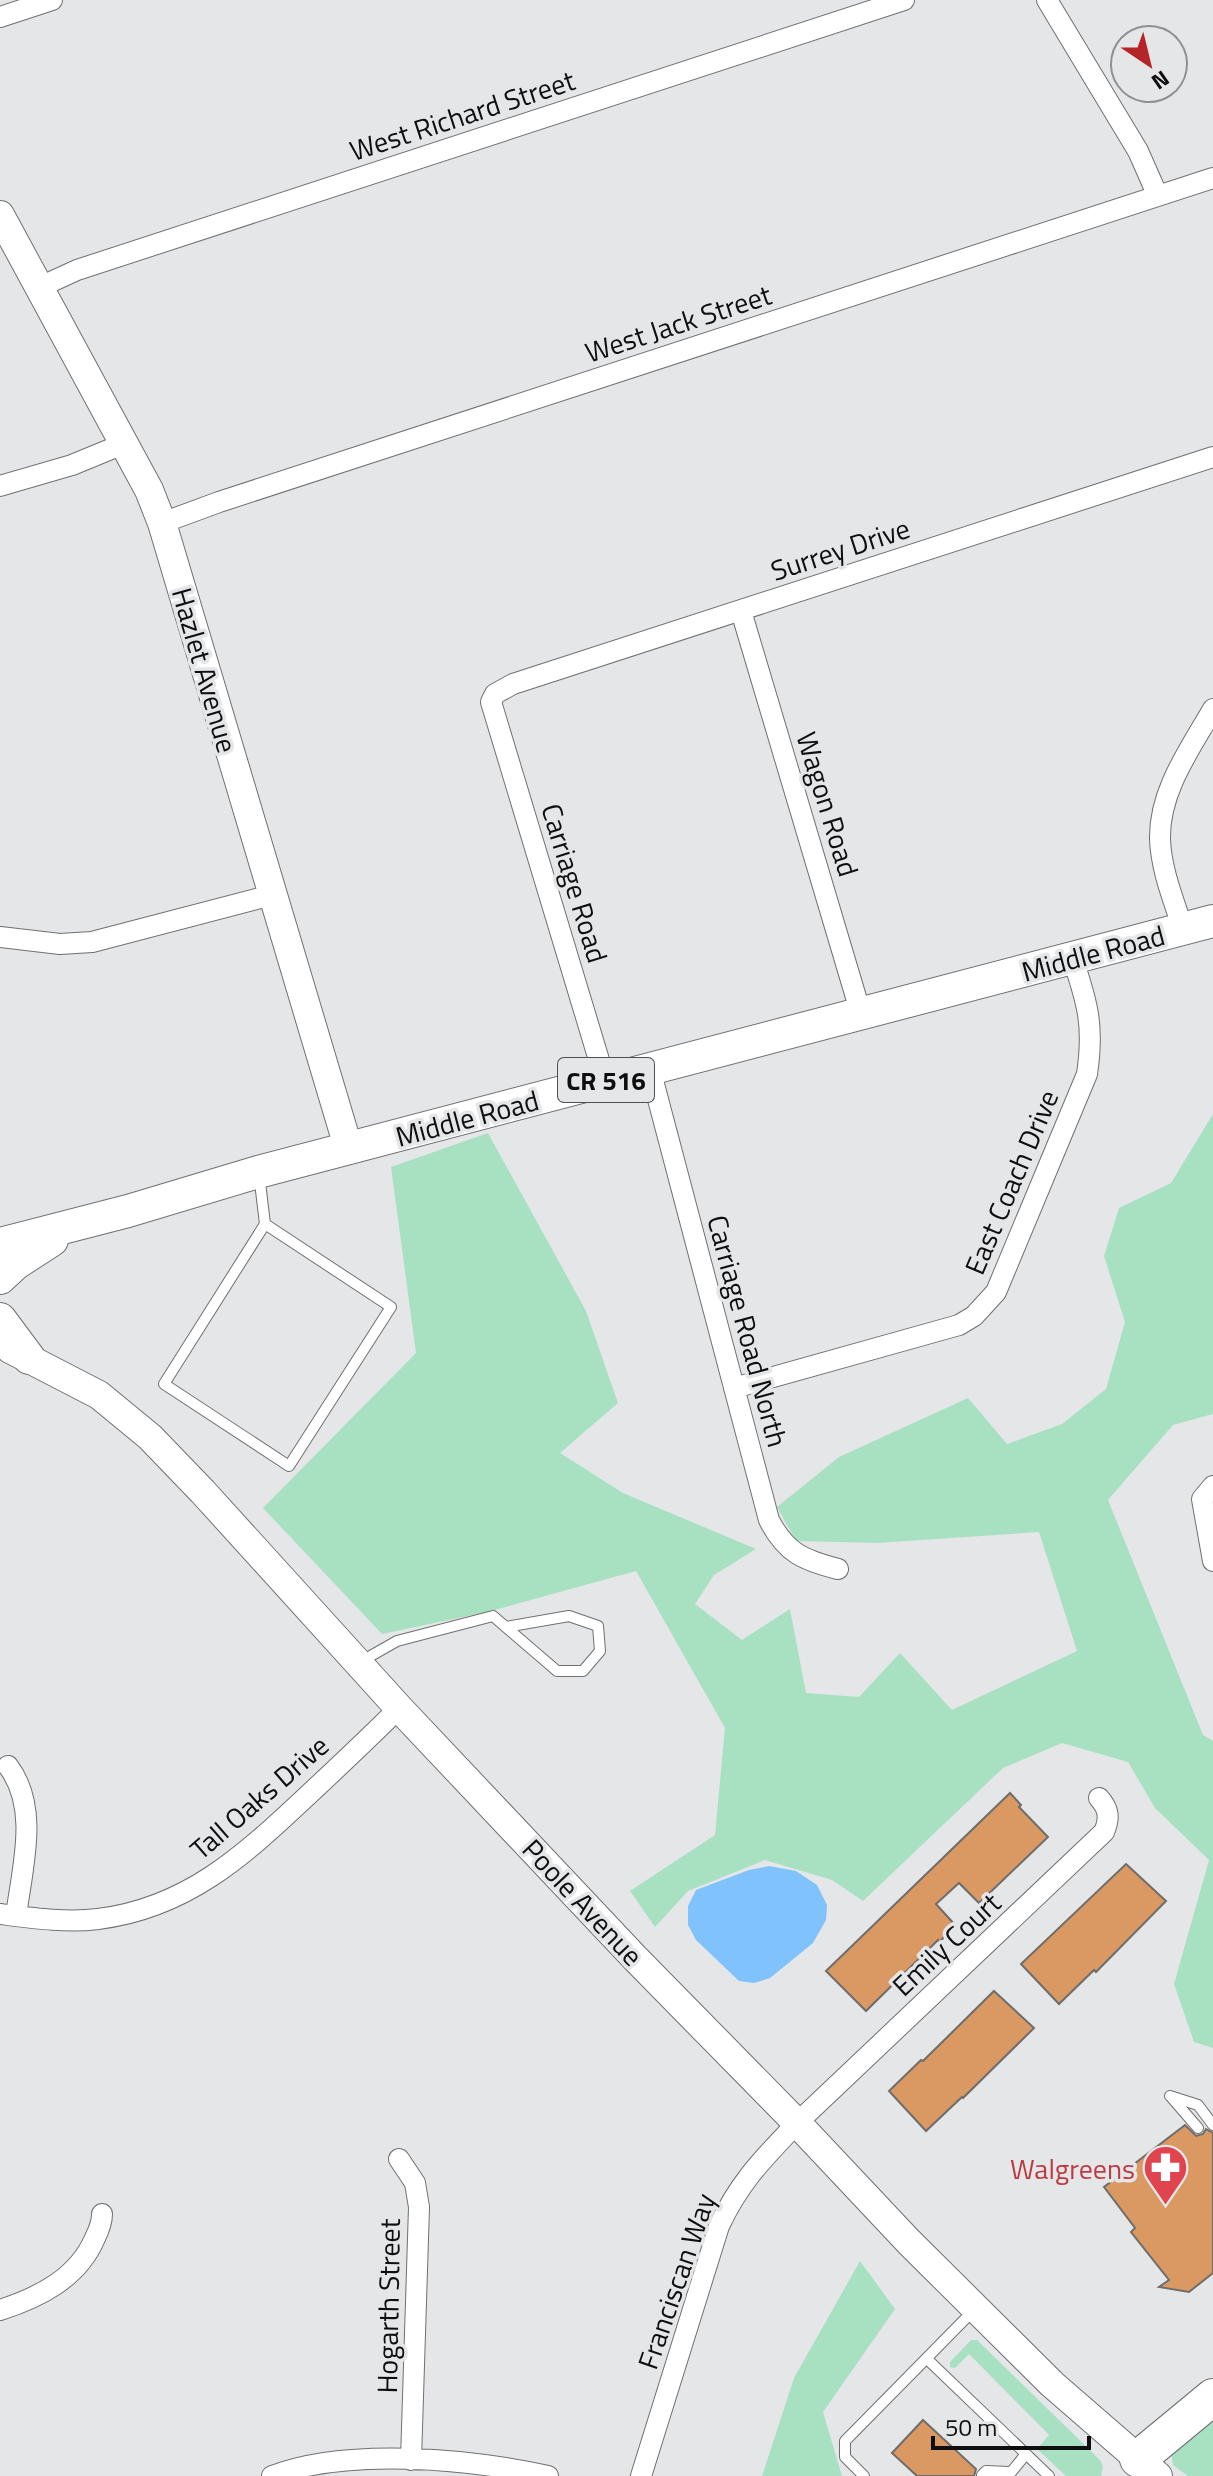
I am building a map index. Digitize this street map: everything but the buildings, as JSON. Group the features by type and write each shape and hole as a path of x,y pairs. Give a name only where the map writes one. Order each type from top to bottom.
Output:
{"highway":[{"path":"1142,2468 1213,2397"}],"main road":[{"name":"Middle Road","path":"0,1244 258,1172 1198,925"},
{"path":"0,1278 15,1264 78,1224"},
{"path":"0,1319 29,1358"}],"street":[{"path":"0,17 52,0"},
{"name":"West Richard Street","path":"40,287 92,265 904,0"},
{"path":"1047,0 1138,151 1157,194"},
{"name":"West Jack Street","path":"162,523 1213,178"},
{"name":"Hazlet Avenue","path":"0,215 149,490 162,523 349,1150"},
{"path":"0,486 72,465 123,444"},
{"name":"Surrey Drive","path":"491,702 495,694 513,684 1213,457"},
{"name":"Wagon Road","path":"741,611 861,1014"},
{"name":"Carriage Road","path":"491,702 605,1080"},
{"path":"1198,925 1161,848 1161,820 1178,769 1213,709"},
{"path":"0,937 60,944 92,942 272,895"},
{"name":"East Coach Drive","path":"734,1388 959,1325 996,1292 1087,1074 1091,1047 1089,1010 1073,960"},
{"name":"Carriage Road North","path":"650,1069 769,1520 783,1544 807,1561 838,1569"},
{"name":"Poole Avenue","path":"0,1344 80,1384 125,1414 203,1492 399,1708 635,1958 909,2242 1142,2468"},
{"path":"1213,1486 1202,1499 1213,1561"},
{"name":"Tall Oaks Drive","path":"8,1915 65,1920 96,1919 144,1910 198,1886 255,1846 399,1708"},
{"path":"8,1766 24,1796 27,1827 8,1915"},
{"name":"Emily Court","path":"797,2123 1104,1832 1108,1813 1099,1798"},
{"name":"Franciscan Way","path":"641,2476 719,2226 733,2196 752,2170 797,2123"},
{"name":"Hogarth Street","path":"399,2159 415,2183 419,2207 411,2460"},
{"path":"0,2310 33,2297 72,2273 86,2258 102,2222 102,2214"},
{"path":"272,2476 331,2463 411,2460 487,2465 548,2476"}],"lane":[{"path":"258,1172 265,1224 164,1384 289,1466 391,1307 265,1224"},
{"path":"358,1662 397,1641 493,1616 557,1671 583,1671 600,1651 598,1626 569,1616 506,1627"},
{"path":"1198,2128 1170,2096 1198,2105 1213,2125"},
{"path":"864,2476 845,2457 845,2441 976,2308"},
{"path":"927,2359 1049,2476"},
{"path":"994,2476 1008,2475 1026,2454"},
{"path":"982,2475 986,2471 1008,2475"}],"green space":[{"path":"1213,1114 1213,1414 1173,1425 1108,1500 1203,1735 1213,1741 1213,2048 1194,2042 1174,1984 1209,1860 1155,1808 1128,1762 1062,1743 1003,1768 863,1901 832,1880 765,1860 688,1891 655,1927 630,1891 715,1835 725,1728 636,1571 487,1612 382,1634 263,1508 416,1353 391,1167 488,1133 586,1311 618,1403 560,1453 623,1493 756,1549 714,1575 695,1604 742,1640 790,1609 806,1693 859,1697 900,1653 952,1710 1077,1651 1039,1532 877,1543 796,1541 777,1507 839,1457 968,1398 1007,1444 1062,1424 1106,1389 1125,1322 1104,1256 1119,1208 1171,1183"},
{"path":"860,2261 895,2309 823,2412 842,2476 762,2476 794,2378"},
{"path":"971,2340 977,2340 1100,2460 1103,2466 1101,2476 1066,2476 1037,2449 1049,2435 969,2354 955,2368 950,2367 950,2362"},
{"path":"1213,2408 1213,2476 1188,2476 1173,2465 1171,2452"}],"water":[{"path":"769,1866 796,1871 817,1885 827,1905 826,1920 813,1943 770,1978 754,1983 739,1981 696,1940 688,1925 688,1906 696,1890 749,1870"}],"place":[{"name":"Walgreens","path":"1166,2207"}]}
